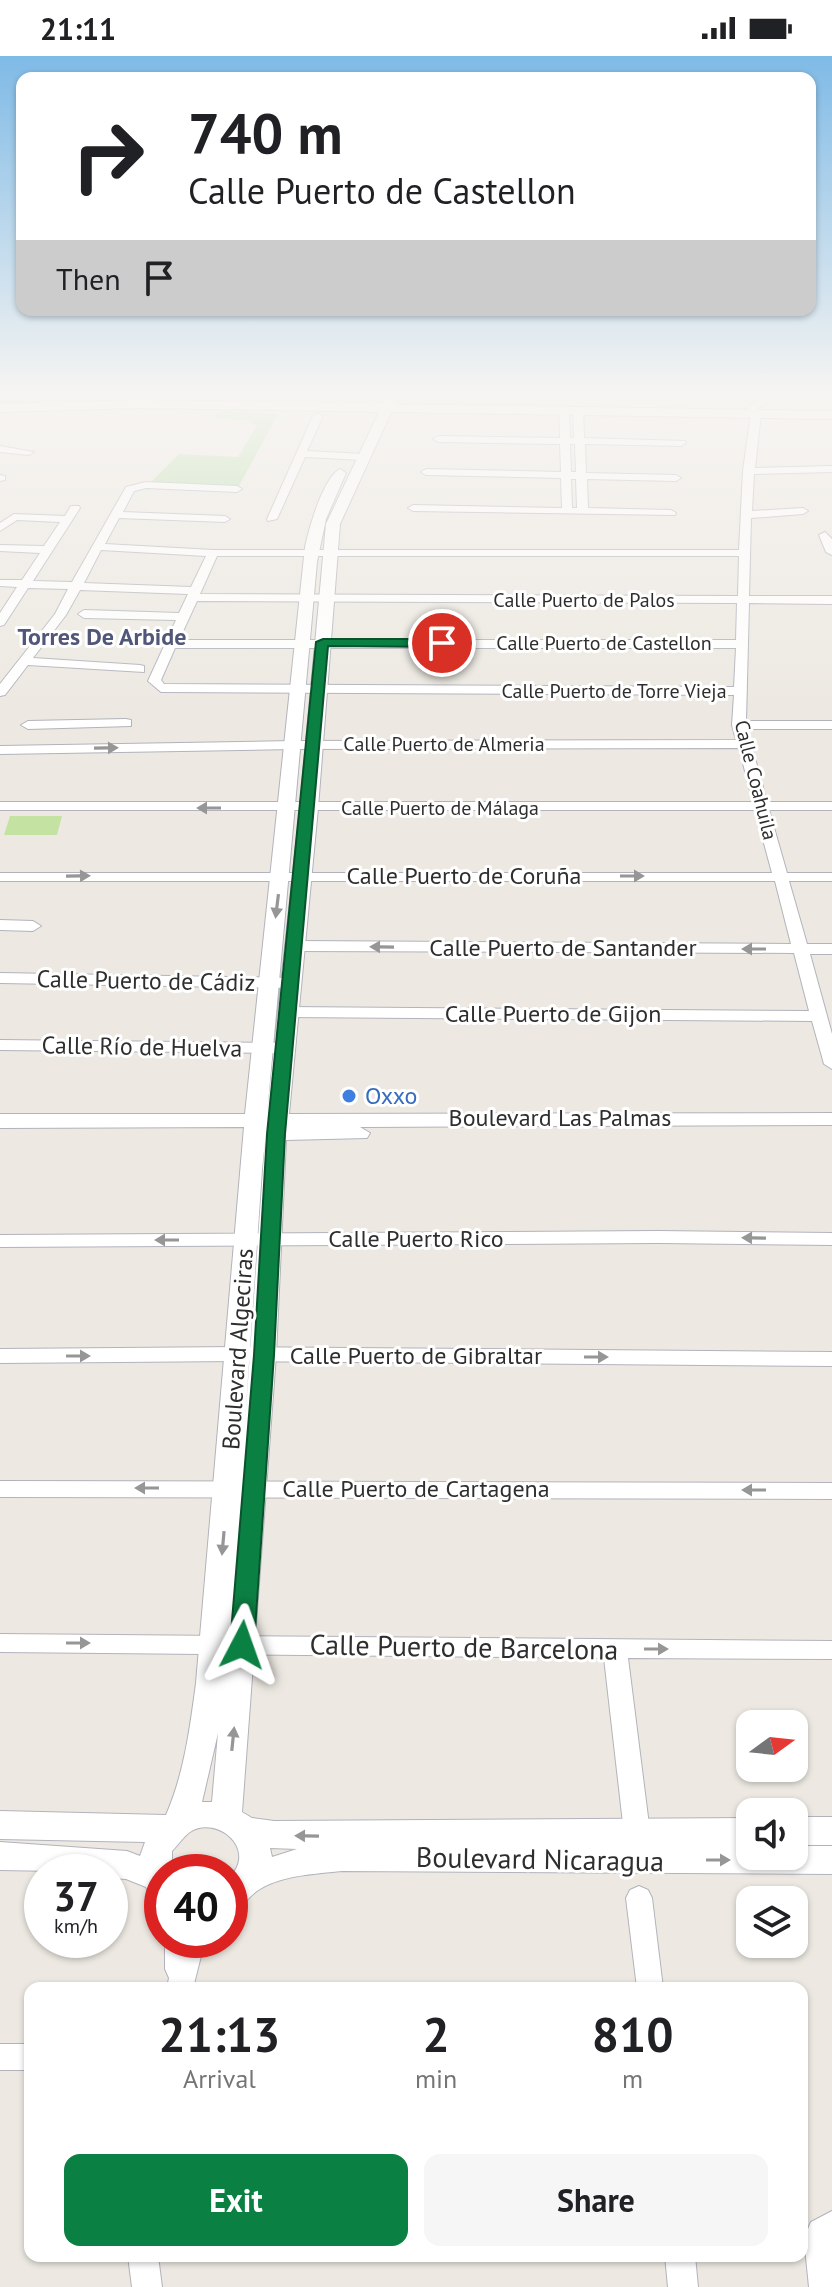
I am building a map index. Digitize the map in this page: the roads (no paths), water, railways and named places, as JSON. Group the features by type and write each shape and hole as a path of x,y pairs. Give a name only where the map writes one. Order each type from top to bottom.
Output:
{"street":[{"path":"0,692 27,661 76,587 126,497"},
{"path":"272,519 282,497"},
{"name":"Boulevard Algeciras","path":"248,1873 257,1853 237,1824 242,1645 241,1488 266,1126 284,1048 309,808 298,691 308,598 309,552 315,525 328,497"},
{"name":"Boulevard Algeciras","path":"266,1126 259,1048 287,808 317,691 333,524 345,497"},
{"path":"567,497 567,511"},
{"path":"582,497 583,512"},
{"name":"Calle Coahuila","path":"747,497 739,725 832,1064"},
{"path":"413,508 671,513"},
{"path":"747,515 803,511"},
{"path":"0,528 14,517 72,514 0,622"},
{"path":"116,515 225,519"},
{"path":"825,535 832,552"},
{"path":"99,547 213,553 746,553"},
{"path":"0,548 49,550"},
{"path":"173,644 213,553"},
{"name":"Calle Puerto de Palos","path":"0,583 308,598 832,600"},
{"path":"84,614 184,617"},
{"name":"Calle Puerto de Castellon","path":"173,644 742,644"},
{"name":"Calle Puerto de Torre Vieja","path":"173,644 154,681 157,686 167,689 739,691"},
{"path":"27,661 140,669"},
{"path":"28,725 126,723"},
{"path":"65,748 72,724"},
{"path":"739,725 832,725"},
{"name":"Calle Puerto de Almeria","path":"0,750 303,745 744,744"},
{"name":"Calle Puerto de Málaga","path":"0,806 832,806"},
{"name":"Calle Puerto de Coruña","path":"0,877 832,877"},
{"path":"0,925 33,926"},
{"name":"Calle Puerto de Santander","path":"295,946 832,949"},
{"name":"Calle Puerto de Cádiz","path":"0,978 291,983"},
{"name":"Calle Puerto de Gijon","path":"287,1012 819,1016"},
{"name":"Calle Río de Huelva","path":"0,1045 284,1048"},
{"name":"Boulevard Las Palmas","path":"0,1133 266,1126 832,1119"},
{"name":"Boulevard Las Palmas","path":"0,1121 832,1133"},
{"name":"Calle Puerto Rico","path":"0,1241 643,1237 832,1239"},
{"name":"Calle Puerto de Gibraltar","path":"0,1356 832,1359"},
{"name":"Boulevard Algeciras","path":"156,1854 191,1794 200,1756 213,1644 241,1488"},
{"name":"Calle Puerto de Cartagena","path":"0,1489 832,1491"},
{"name":"Calle Puerto de Barcelona","path":"0,1643 832,1650"},
{"path":"615,1649 638,1846"},
{"name":"Boulevard Nicaragua","path":"175,1826 194,1816 274,1835 638,1846 832,1860"},
{"path":"0,1825 175,1826"},
{"path":"808,1831 832,1831"},
{"name":"Boulevard Nicaragua","path":"248,1885 296,1863 342,1857 638,1846 736,1834"},
{"path":"0,1856 127,1865 144,1874"},
{"path":"639,1898 649,1982"},
{"path":"178,1958 179,1982"},
{"path":"181,1982 187,1958"},
{"path":"0,2057 24,2057"},
{"path":"824,2287 825,2238"},
{"path":"144,2262 147,2287"},
{"path":"681,2262 683,2287"}],"place":[{"name":"Oxxo","path":"349,1096"}],"district":[{"name":"Torres De Arbide","path":"102,637"}]}
